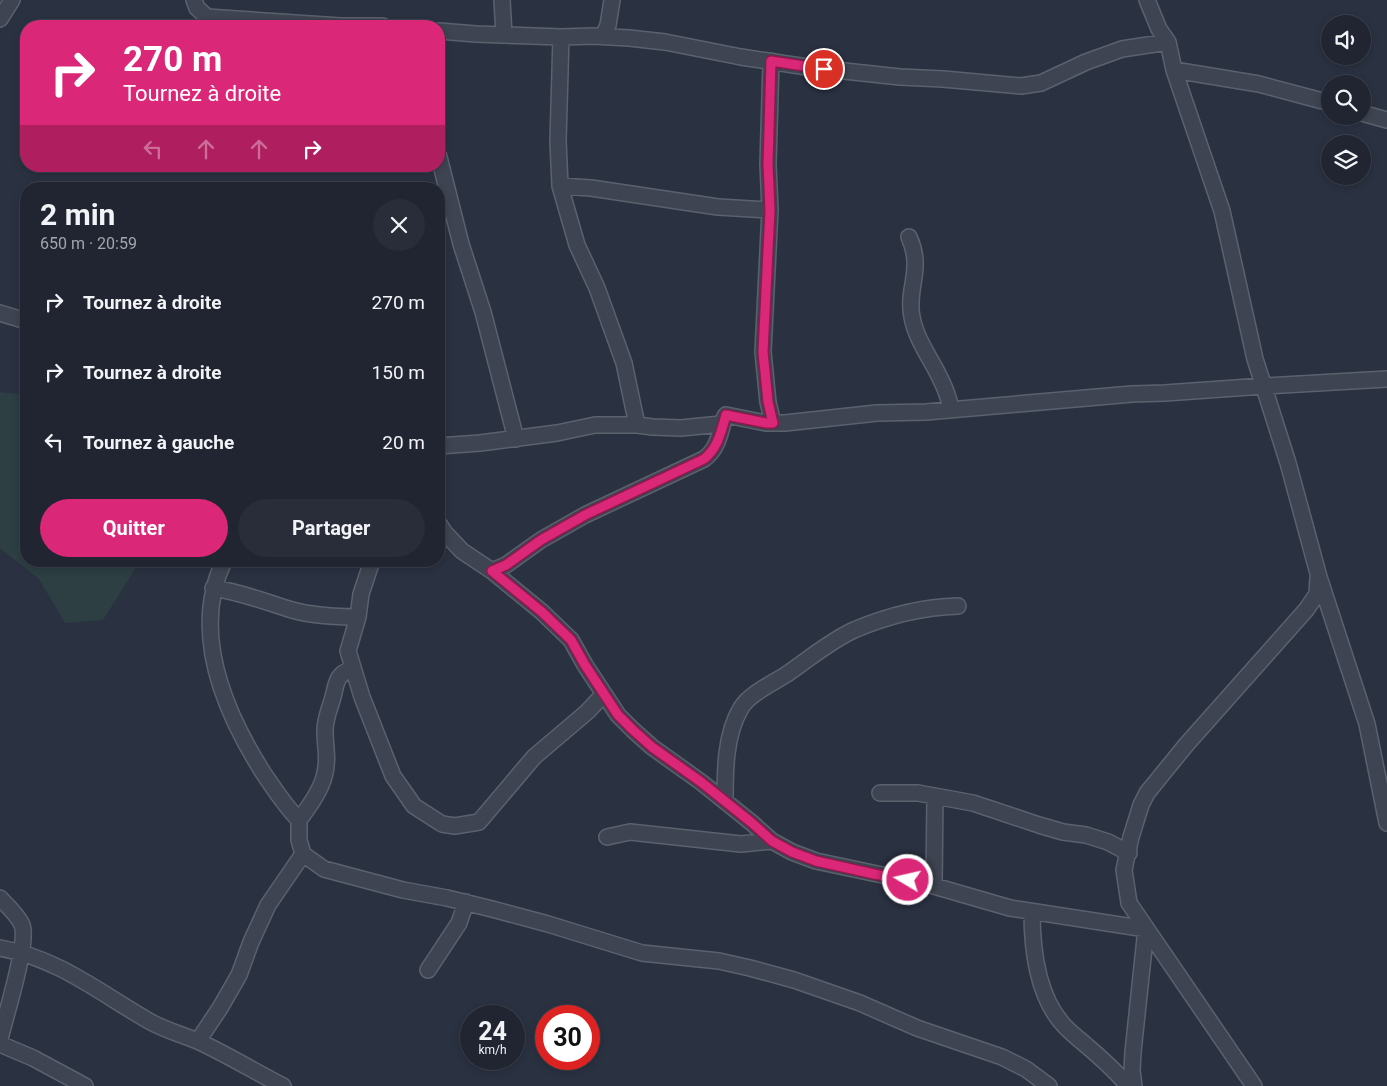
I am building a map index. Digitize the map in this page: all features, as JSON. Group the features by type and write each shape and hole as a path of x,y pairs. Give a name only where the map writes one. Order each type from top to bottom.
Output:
{"street":[{"path":"0,19 12,0"},
{"path":"194,0 197,8 208,17 252,20"},
{"path":"502,0 504,35"},
{"path":"603,36 608,25 612,0"},
{"path":"1147,0 1159,29 1168,42 1174,70 1222,211 1256,359 1288,463 1319,577 1367,724 1387,823"},
{"path":"445,31 561,37 603,36 665,42 741,58 857,73 1020,86 1041,83 1086,62 1122,49 1168,42"},
{"path":"561,37 558,141 560,186 577,245 597,288 624,363 637,425"},
{"path":"771,61 768,164 770,210 763,352 768,402 773,423"},
{"path":"1174,70 1258,84 1321,101"},
{"path":"1371,116 1387,120"},
{"path":"443,172 483,312 516,439"},
{"path":"560,186 591,188 718,208 770,210"},
{"path":"909,237 916,258 916,270 910,301 911,315 915,329 944,386 951,409"},
{"path":"0,313 20,319"},
{"path":"726,415 773,423 1115,395 1165,394 1387,379"},
{"path":"445,446 480,444 595,425 682,428 721,424 726,415"},
{"path":"492,571 506,565 541,540 585,515 704,459 716,447 726,415"},
{"path":"445,534 462,551 492,571 542,612 571,640 618,715 652,747 725,801 772,841 792,852 816,861 934,886 997,905 1146,929"},
{"path":"222,567 213,588 209,621 214,662 231,712 254,758 288,809 299,820"},
{"path":"370,567 361,594 358,617 348,651 362,697 393,776 414,806 442,824 455,826 479,822 534,758 588,712 604,694"},
{"path":"1254,1086 1129,903 1124,870 1131,837 1141,805 1147,793 1186,745 1306,610 1317,594 1319,577"},
{"path":"213,588 233,590 280,606 313,614 358,617"},
{"path":"725,801 725,763 734,725 742,707 756,694 826,647 854,631 892,616 933,606 958,606"},
{"path":"353,668 339,676 335,685 327,713 325,730 327,753 324,778 308,809 299,820 299,840 303,854 324,869 403,890 466,902 548,924 642,953 719,961 794,980 860,1003 917,1028 1002,1057 1026,1069 1050,1086"},
{"path":"880,792 918,793 972,803 1038,825 1063,832 1086,835 1108,842 1129,853"},
{"path":"934,886 935,796"},
{"path":"607,837 630,832 741,844 772,841"},
{"path":"202,1043 202,1035 220,1008 238,975 250,942 268,905 303,854"},
{"path":"0,898 22,924 24,936 22,952 0,1039"},
{"path":"428,970 459,923 466,902"},
{"path":"1032,912 1032,933 1038,970 1051,1006 1061,1022 1128,1086"},
{"path":"1134,1086 1132,1071 1133,1052 1146,929"},
{"path":"0,948 22,952 45,960 83,980 151,1022 202,1043 283,1086"},
{"path":"0,1044 32,1058 85,1086"}],"shaded area":[{"path":"0,392 20,394 20,564 0,548"},
{"path":"24,567 136,567 103,620 65,623 39,579"}],"route":[{"path":"824,69 771,61 768,164 770,210 763,352 768,402 773,423 726,415 716,447 704,459 647,484 585,515 541,540 506,565 492,571 516,593 542,612 571,640 618,715 633,730 680,769 701,782 772,841 792,852 816,861 908,880"}]}
